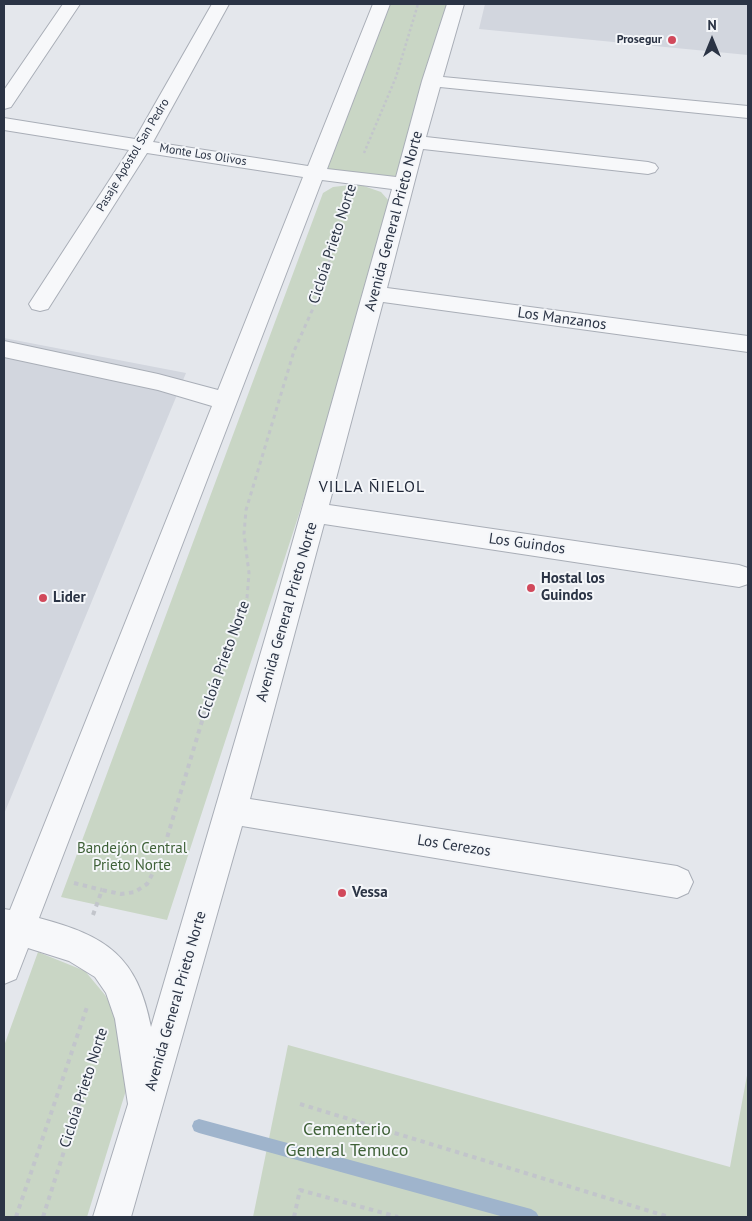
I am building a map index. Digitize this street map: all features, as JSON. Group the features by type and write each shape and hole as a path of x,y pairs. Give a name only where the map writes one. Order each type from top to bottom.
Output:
{"street":[{"path":"4,103 70,4"},
{"name":"Pasaje Apóstol San Pedro","path":"40,304 141,146 220,4"},
{"path":"4,967 11,928 225,401 381,4"},
{"name":"Avenida General Prieto Norte","path":"112,1217 231,810 375,294 403,184 455,4"},
{"path":"432,81 748,112"},
{"name":"Monte Los Olivos","path":"4,124 314,173 403,184"},
{"path":"415,142 648,168"},
{"name":"Los Manzanos","path":"375,294 748,344"},
{"path":"4,349 158,382 225,401"},
{"name":"Los Guindos","path":"314,513 739,576"},
{"name":"Los Cerezos","path":"231,810 677,882"},
{"path":"11,928 46,936 93,954 108,968 121,985 130,1006 145,1109"}],"path":[{"name":"Cicloía Prieto Norte","path":"16,1217 92,989 85,971 84,950 102,890 121,894 135,892 147,884 161,858 186,769 216,676 247,598 249,573 244,534 246,510 294,351 323,286 340,221 355,178 396,77 418,4"},
{"name":"Cicloía Prieto Norte","path":"43,1217 98,1044"},
{"path":"300,1104 669,1217"},
{"path":"294,1217 300,1190 398,1217"}],"shaded area":[{"name":"Prosegur","path":"485,4 748,4 748,55 479,29"},
{"name":"Lider","path":"4,338 186,373 4,814"}],"green space":[{"path":"388,4 448,4 396,178 323,169"},
{"name":"Bandejón Central Prieto Norte","path":"358,184 381,192 390,202 313,471 167,920 61,897 323,193 333,187"},
{"path":"38,952 85,971 105,995 127,1032 131,1074 87,1217 4,1217 4,1046"},
{"name":"Cementerio General Temuco","path":"288,1045 730,1167 748,1070 748,1217 253,1217"}],"waterway":[{"path":"199,1126 531,1217"}],"place":[{"name":"Prosegur","path":"672,40"},
{"name":"Hostal los Guindos","path":"531,588"},
{"name":"Lider","path":"43,598"},
{"name":"Vessa","path":"342,893"}],"district":[{"name":"VILLA ÑIELOL","path":"372,487"}]}
